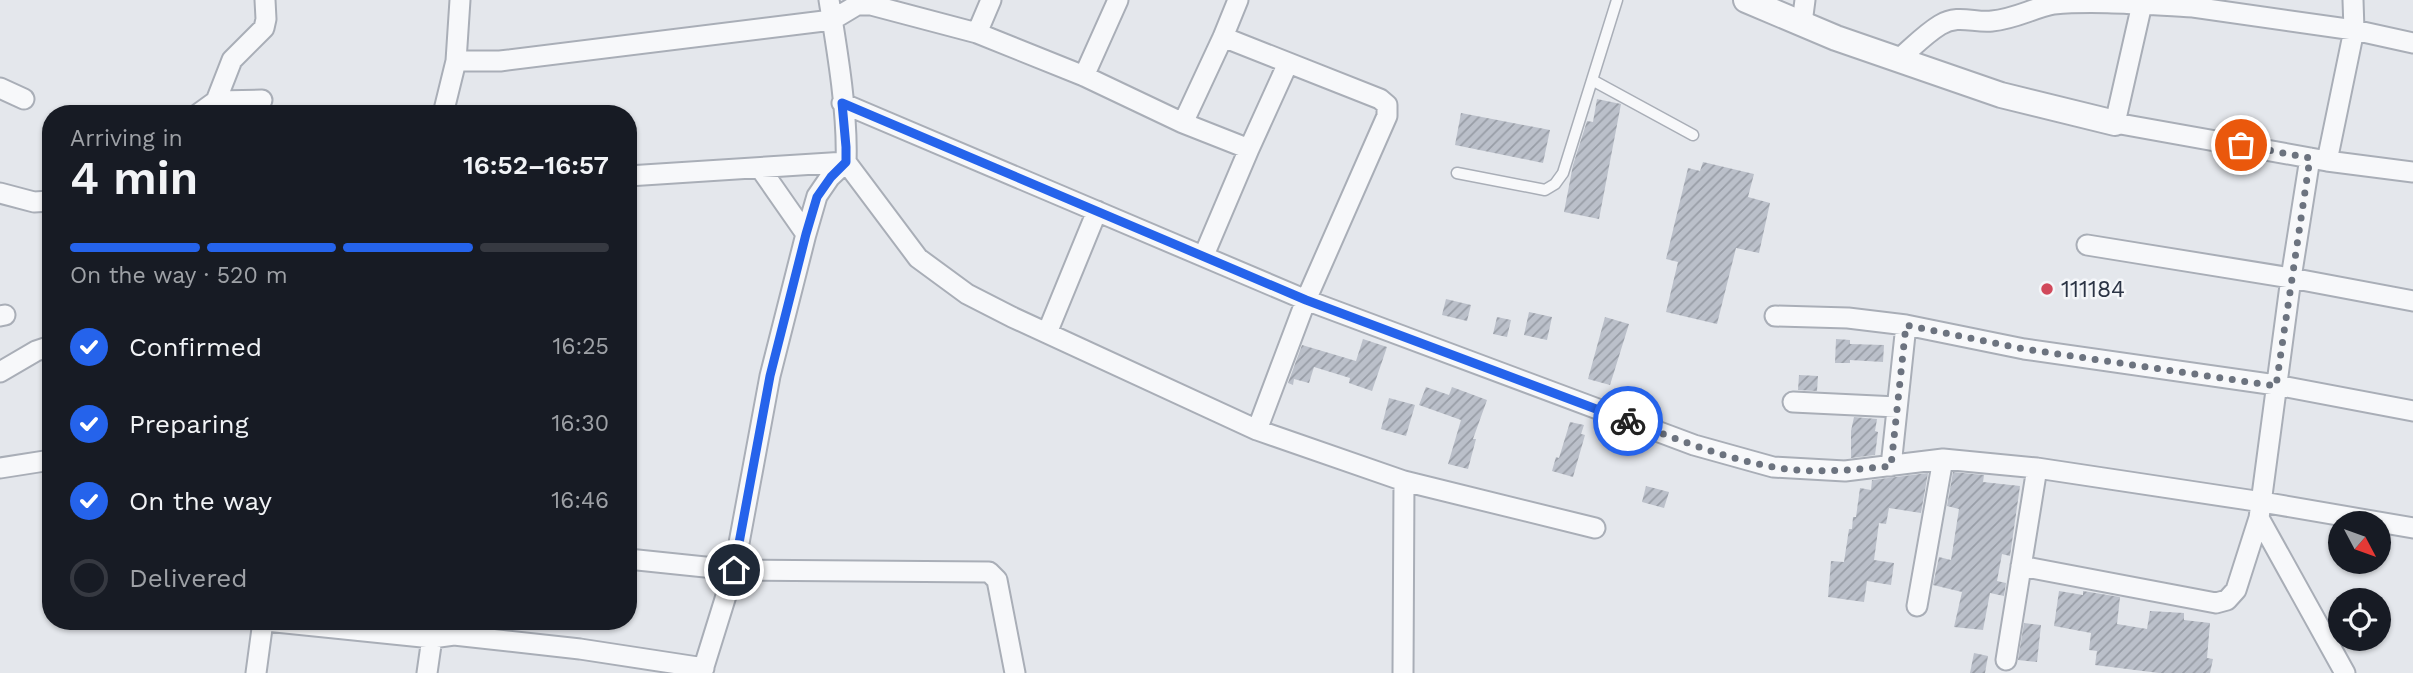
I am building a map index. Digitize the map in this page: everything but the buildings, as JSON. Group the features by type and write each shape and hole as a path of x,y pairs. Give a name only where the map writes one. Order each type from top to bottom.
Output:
{"street":[{"path":"210,105 216,101 232,60 264,28 265,0"},
{"path":"445,105 456,61 460,0"},
{"path":"829,0 842,103 846,162 919,258 967,293 1257,430 1404,481 1595,528"},
{"path":"977,33 991,0"},
{"path":"1084,76 1118,0"},
{"path":"1183,123 1238,0"},
{"path":"1746,0 1803,12 1899,60 2001,95 2115,123 2319,159 2413,172"},
{"path":"2021,566 2216,603 2227,600 2236,590 2261,510 2291,278 2319,159 2354,30 2353,0"},
{"path":"1899,60 1941,24 1956,19 1967,18 1984,22 2007,19 2053,4 2085,1 2193,4 2354,30 2413,43"},
{"path":"456,61 500,61 832,20 857,5 872,2 977,33 1084,76 1183,123 1249,149"},
{"path":"2115,123 2142,4"},
{"path":"1223,37 1380,99 1387,105 1387,116 1306,300 1257,430"},
{"path":"1203,255 1288,63"},
{"path":"0,88 24,99"},
{"path":"216,101 262,100"},
{"path":"842,103 1306,300 1694,445 1773,467 1845,471 1943,459 2037,468 2261,510 2413,528"},
{"path":"637,175 846,162"},
{"path":"467,630 703,671 734,570 770,376 806,234 817,197 846,162"},
{"path":"760,168 806,234"},
{"path":"0,193 42,202"},
{"path":"1047,333 1097,211"},
{"path":"2087,246 2291,278 2413,301"},
{"path":"1774,316 1848,318 1906,325 2024,349 2276,386 2413,411"},
{"path":"1891,466 1906,325"},
{"path":"0,373 42,349"},
{"path":"1793,402 1897,407"},
{"path":"1917,607 1943,459"},
{"path":"0,468 42,461"},
{"path":"2007,660 2037,468"},
{"path":"1390,673 1403,673 1404,481"},
{"path":"2261,510 2345,673"},
{"path":"637,560 734,570 989,572 997,580 1015,673"},
{"path":"256,673 263,630"},
{"path":"353,630 432,638 450,630"},
{"path":"428,673 432,638"}],"lane":[{"path":"1457,173 1545,190 1555,184 1563,173 1617,0"},
{"path":"1592,80 1693,135"}],"way so far":[{"path":"1628,421 1694,445 1773,467 1845,471 1891,466 1906,325 2024,349 2276,386 2310,158 2241,145"}],"place":[{"name":"111184","path":"2047,289"}],"route":[{"path":"734,570 770,376 788,314 806,234 817,197 846,162 842,103 1306,300 1628,421"}]}
